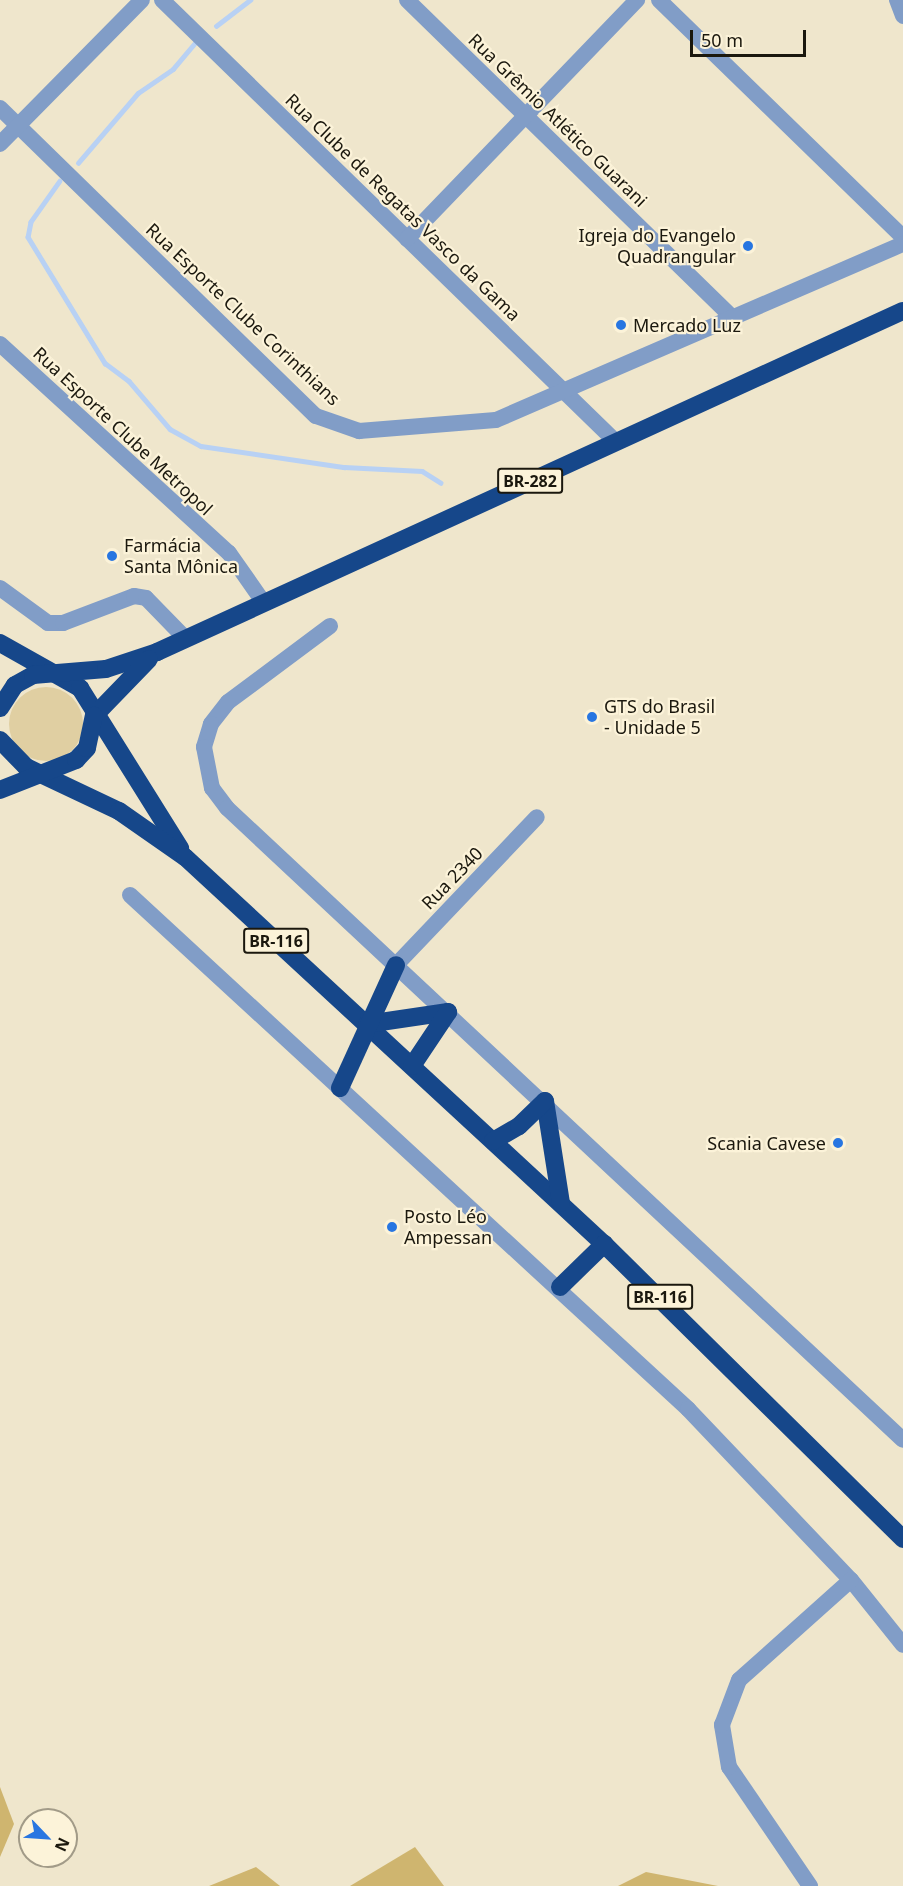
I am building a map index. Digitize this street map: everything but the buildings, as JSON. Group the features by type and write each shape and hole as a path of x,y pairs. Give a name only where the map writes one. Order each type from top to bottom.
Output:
{"highway":[{"name":"BR-282","path":"0,708 15,685 33,675 106,669 157,652 903,311"},
{"name":"BR-116","path":"0,643 80,688 94,716 185,857"},
{"name":"BR-282","path":"94,716 157,652"},
{"path":"0,790 76,760 87,748 94,716"},
{"name":"BR-116","path":"0,740 18,762 45,772 119,811 185,857 561,1203 902,1537"},
{"path":"340,1088 367,1024 389,988 396,965"},
{"path":"367,1024 448,1012"},
{"path":"412,1066 448,1012"},
{"path":"493,1140 519,1126 545,1101"},
{"path":"545,1101 561,1203"},
{"path":"560,1287 604,1244"}],"street":[{"path":"0,144 142,0"},
{"name":"Rua Clube de Regatas Vasco da Gama","path":"162,0 616,442"},
{"name":"Rua Grêmio Atlético Guarani","path":"407,0 733,318"},
{"path":"407,239 637,0"},
{"path":"659,0 903,237"},
{"path":"897,0 903,16"},
{"name":"Rua Esporte Clube Corinthians","path":"0,108 316,416 338,428 478,424 564,392 903,244"},
{"name":"Rua Esporte Clube Metropol","path":"0,344 229,553 264,603"},
{"path":"0,588 48,623 63,623 134,596 146,598 186,639"},
{"path":"330,626 228,702 211,724 205,768 227,808 545,1101 903,1440"},
{"name":"Rua 2340","path":"396,965 537,817"},
{"path":"130,895 560,1287 688,1409 851,1580 903,1645"},
{"path":"810,1886 729,1767 722,1725 739,1680 851,1580"}],"shaded area":[{"path":"39,687 53,687 67,693 77,703 83,717 81,738 67,755 53,761 39,761 25,755 15,745 9,731 9,717 15,703 25,693"},
{"path":"0,1787 14,1824 0,1857"},
{"path":"415,1847 444,1886 350,1886"},
{"path":"256,1867 280,1886 209,1886"},
{"path":"646,1872 718,1886 618,1886"}],"waterway":[{"path":"216,26 250,0"},
{"path":"78,163 138,93 173,69 195,43"},
{"path":"60,181 31,222 28,237 105,363 129,381 170,429 201,446 344,467 422,471 441,483"}],"place":[{"name":"Igreja do Evangelo Quadrangular","path":"748,246"},
{"name":"Mercado Luz","path":"621,325"},
{"name":"Farmácia Santa Mônica","path":"112,556"},
{"name":"GTS do Brasil - Unidade 5","path":"592,717"},
{"name":"Scania Cavese","path":"838,1143"},
{"name":"Posto Léo Ampessan","path":"392,1227"}]}
